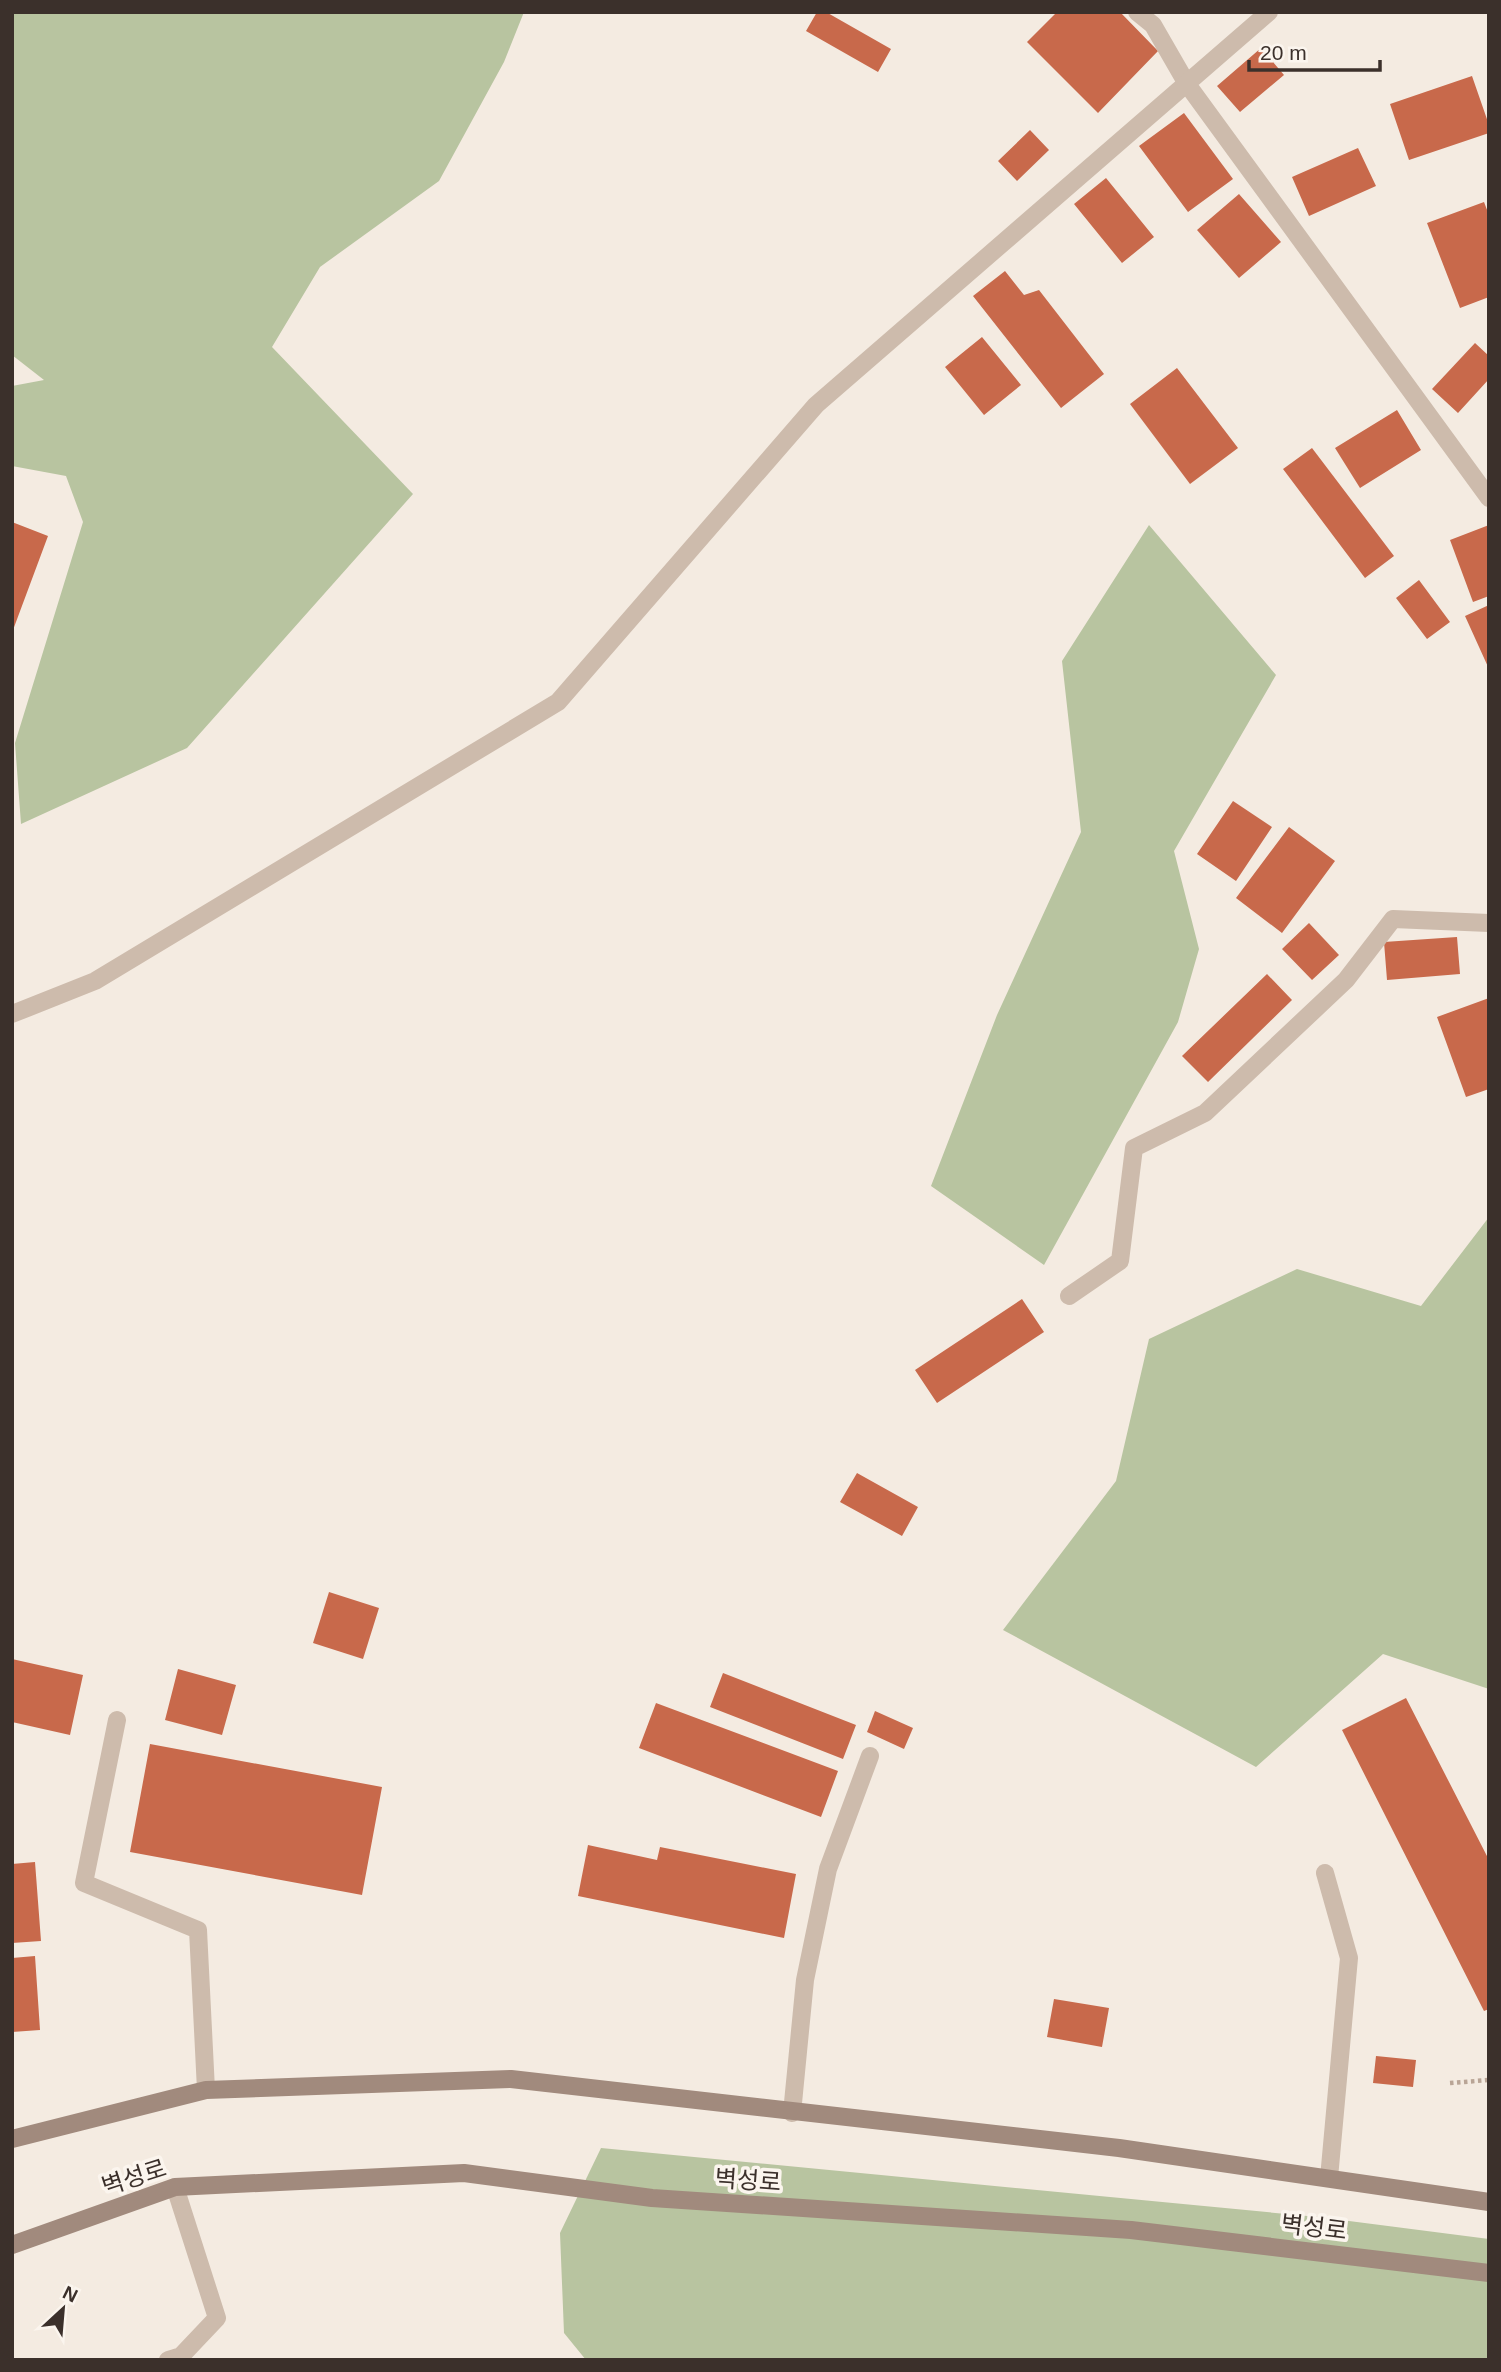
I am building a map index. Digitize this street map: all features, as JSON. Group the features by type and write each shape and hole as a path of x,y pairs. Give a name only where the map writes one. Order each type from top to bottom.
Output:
{"main road":[{"name":"벽성로","path":"12,2139 206,2090 511,2079 1119,2148 1489,2202"},
{"name":"벽성로","path":"12,2245 175,2187 464,2173 652,2198 1130,2230 1489,2273"}],"street":[{"path":"1137,12 1153,25 1187,83 1489,498"},
{"path":"12,1014 95,981 558,702 816,405 1269,12"},
{"path":"1069,1296 1120,1261 1134,1148 1205,1113 1346,980 1394,919 1489,923"},
{"path":"117,1720 84,1883 198,1930 206,2090"},
{"path":"792,2113 805,1980 828,1869 870,1756"},
{"path":"1325,1873 1349,1958 1329,2179"},
{"path":"168,2360 181,2356 217,2318 175,2187"}],"path":[{"path":"1450,2083 1489,2080"}],"green space":[{"path":"12,12 524,12 504,62 439,181 320,267 272,347 413,494 187,748 21,824 15,743 83,522 66,476 12,466 12,386 44,380 12,355"},
{"path":"1149,525 1276,675 1174,851 1199,949 1178,1022 1044,1265 931,1186 997,1015 1081,832 1062,661"},
{"path":"1489,1217 1489,1689 1383,1654 1256,1767 1003,1630 1116,1481 1149,1339 1297,1269 1421,1306"},
{"path":"601,2148 1318,2217 1489,2239 1489,2360 586,2360 564,2333 560,2233"}],"building":[{"path":"817,12 826,12 891,49 878,72 806,31"},
{"path":"1057,12 1120,12 1158,51 1098,113 1027,42"},
{"path":"1261,48 1284,75 1240,112 1217,86"},
{"path":"1472,76 1489,125 1489,133 1409,160 1390,104"},
{"path":"1184,113 1233,179 1188,212 1139,146"},
{"path":"1030,130 1049,150 1017,181 998,161"},
{"path":"1358,148 1376,186 1309,216 1292,177"},
{"path":"1106,178 1154,237 1122,263 1074,204"},
{"path":"1239,194 1281,242 1239,278 1197,230"},
{"path":"1484,202 1489,215 1489,297 1460,308 1427,223"},
{"path":"1005,271 1024,295 1039,290 1104,374 1061,408 973,296"},
{"path":"982,337 1021,385 984,415 945,367"},
{"path":"1475,343 1489,356 1489,379 1458,413 1432,389"},
{"path":"1177,368 1238,448 1190,484 1130,404"},
{"path":"1397,410 1421,450 1360,488 1335,448"},
{"path":"1312,448 1394,556 1365,578 1283,469"},
{"path":"12,522 48,536 13,630 12,629"},
{"path":"1489,525 1489,596 1473,602 1450,540"},
{"path":"1419,580 1450,622 1427,639 1396,598"},
{"path":"1489,605 1489,669 1465,616"},
{"path":"1233,801 1272,827 1236,881 1197,854"},
{"path":"1289,827 1335,861 1282,933 1236,898"},
{"path":"1309,923 1339,955 1312,980 1282,949"},
{"path":"1457,937 1460,974 1387,980 1384,942"},
{"path":"1267,974 1292,1000 1208,1082 1182,1056"},
{"path":"1489,998 1489,1089 1466,1097 1437,1017"},
{"path":"1022,1299 1044,1332 937,1403 915,1370"},
{"path":"857,1473 918,1507 902,1536 840,1502"},
{"path":"329,1592 379,1608 363,1659 313,1643"},
{"path":"12,1659 83,1675 70,1735 12,1722"},
{"path":"178,1669 236,1685 222,1735 165,1720"},
{"path":"723,1673 856,1725 843,1759 710,1707"},
{"path":"1406,1698 1489,1860 1489,2009 1484,2011 1342,1730"},
{"path":"656,1703 838,1771 821,1817 639,1748"},
{"path":"875,1711 913,1728 904,1749 867,1732"},
{"path":"150,1744 382,1787 362,1895 130,1852"},
{"path":"588,1845 657,1860 660,1847 796,1874 784,1938 578,1896"},
{"path":"35,1862 41,1941 12,1943 12,1864"},
{"path":"35,1956 40,2030 12,2032 12,1958"},
{"path":"1054,1999 1109,2008 1102,2047 1047,2037"},
{"path":"1376,2056 1416,2060 1413,2087 1373,2083"}]}
